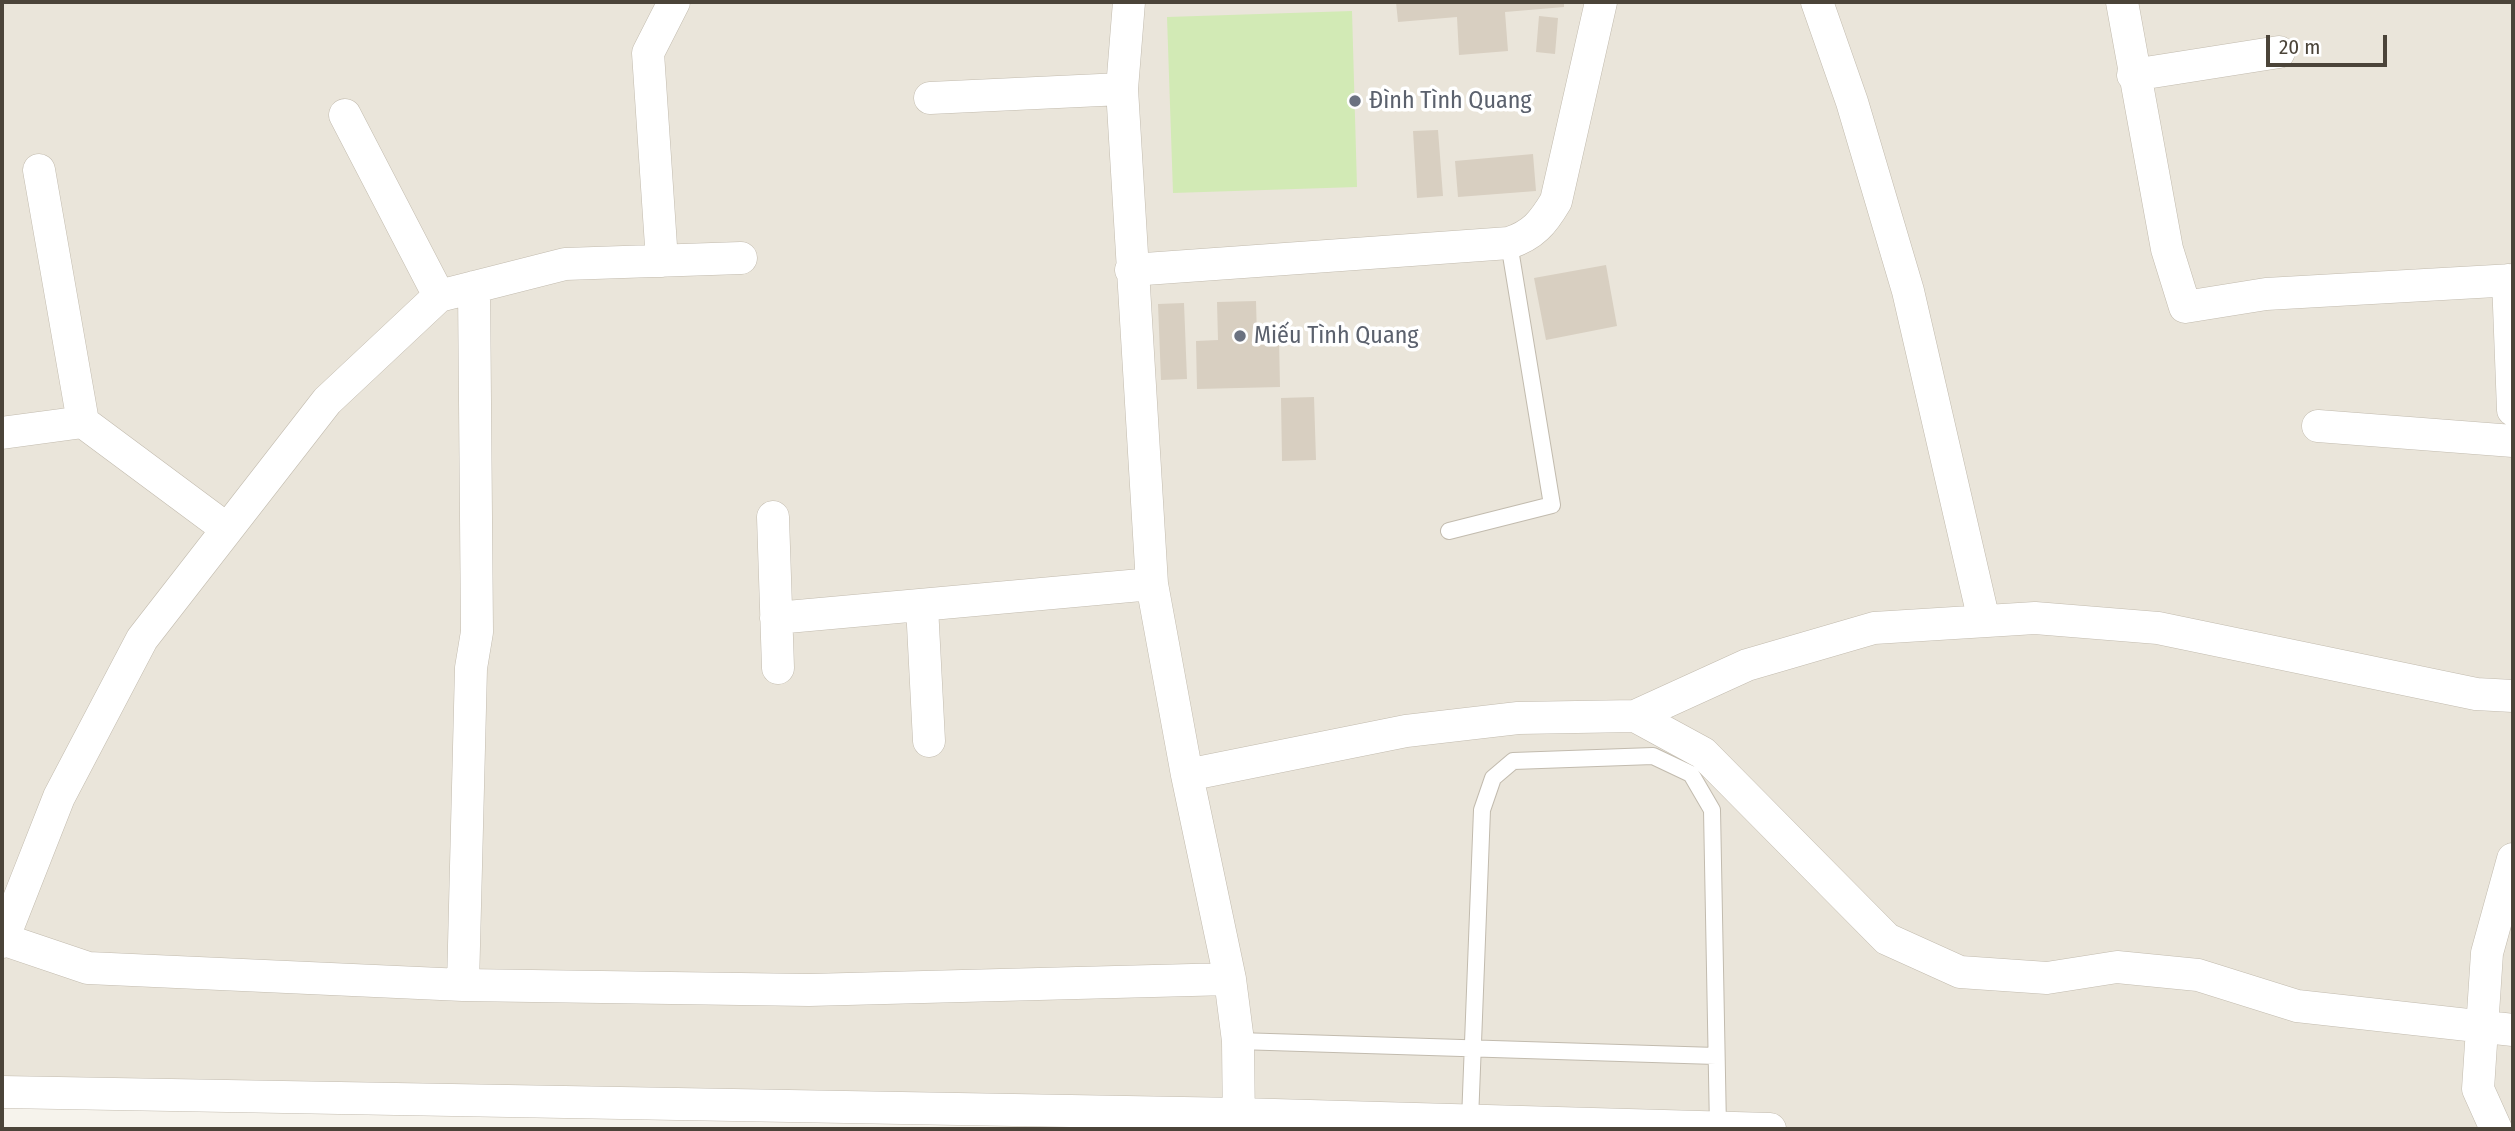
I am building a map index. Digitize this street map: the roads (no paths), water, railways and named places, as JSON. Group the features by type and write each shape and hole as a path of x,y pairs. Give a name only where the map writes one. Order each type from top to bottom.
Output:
{"street":[{"path":"662,261 648,53 674,2"},
{"path":"1129,2 1122,89 1152,584 1187,775 1230,979 1238,1041 1239,1122"},
{"path":"1131,270 1509,243 1528,237 1544,222 1556,201 1601,2"},
{"path":"1817,2 1853,102 1908,291 1984,621"},
{"path":"2122,2 2133,75 2167,249 2185,307 2266,294 2510,280 2513,410"},
{"path":"2133,75 2279,52"},
{"path":"930,98 1122,89"},
{"path":"345,115 439,296"},
{"path":"39,170 83,422 227,529"},
{"path":"741,258 565,264 439,296 327,401 142,639 59,797 2,940 88,968 463,985 809,990 1230,979"},
{"path":"463,985 471,668 477,632 474,287"},
{"path":"2,433 83,422"},
{"path":"2318,426 2513,441"},
{"path":"773,517 778,668"},
{"path":"776,618 1152,584"},
{"path":"922,606 929,741"},
{"path":"1187,775 1406,731 1518,718 1635,716 1747,665 1874,628 1984,621 2035,618 2158,628 2476,694 2513,696"},
{"path":"1635,716 1703,753 1887,939 1960,972 2047,978 2117,967 2198,975 2297,1006 2498,1029"},
{"path":"2496,1129 2478,1089 2498,1029 2487,953 2513,859"},
{"path":"2,1092 1239,1122 1470,1120 1770,1129"}],"lane":[{"path":"1449,531 1552,505 1509,243"},
{"path":"1470,1120 1482,810 1493,778 1513,761 1653,757 1691,774 1712,810 1718,1128"},
{"path":"1238,1041 1716,1056"}],"place":[{"name":"Đình Tình Quang","path":"1355,101"},
{"name":"Miếu Tình Quang","path":"1240,336"}]}
